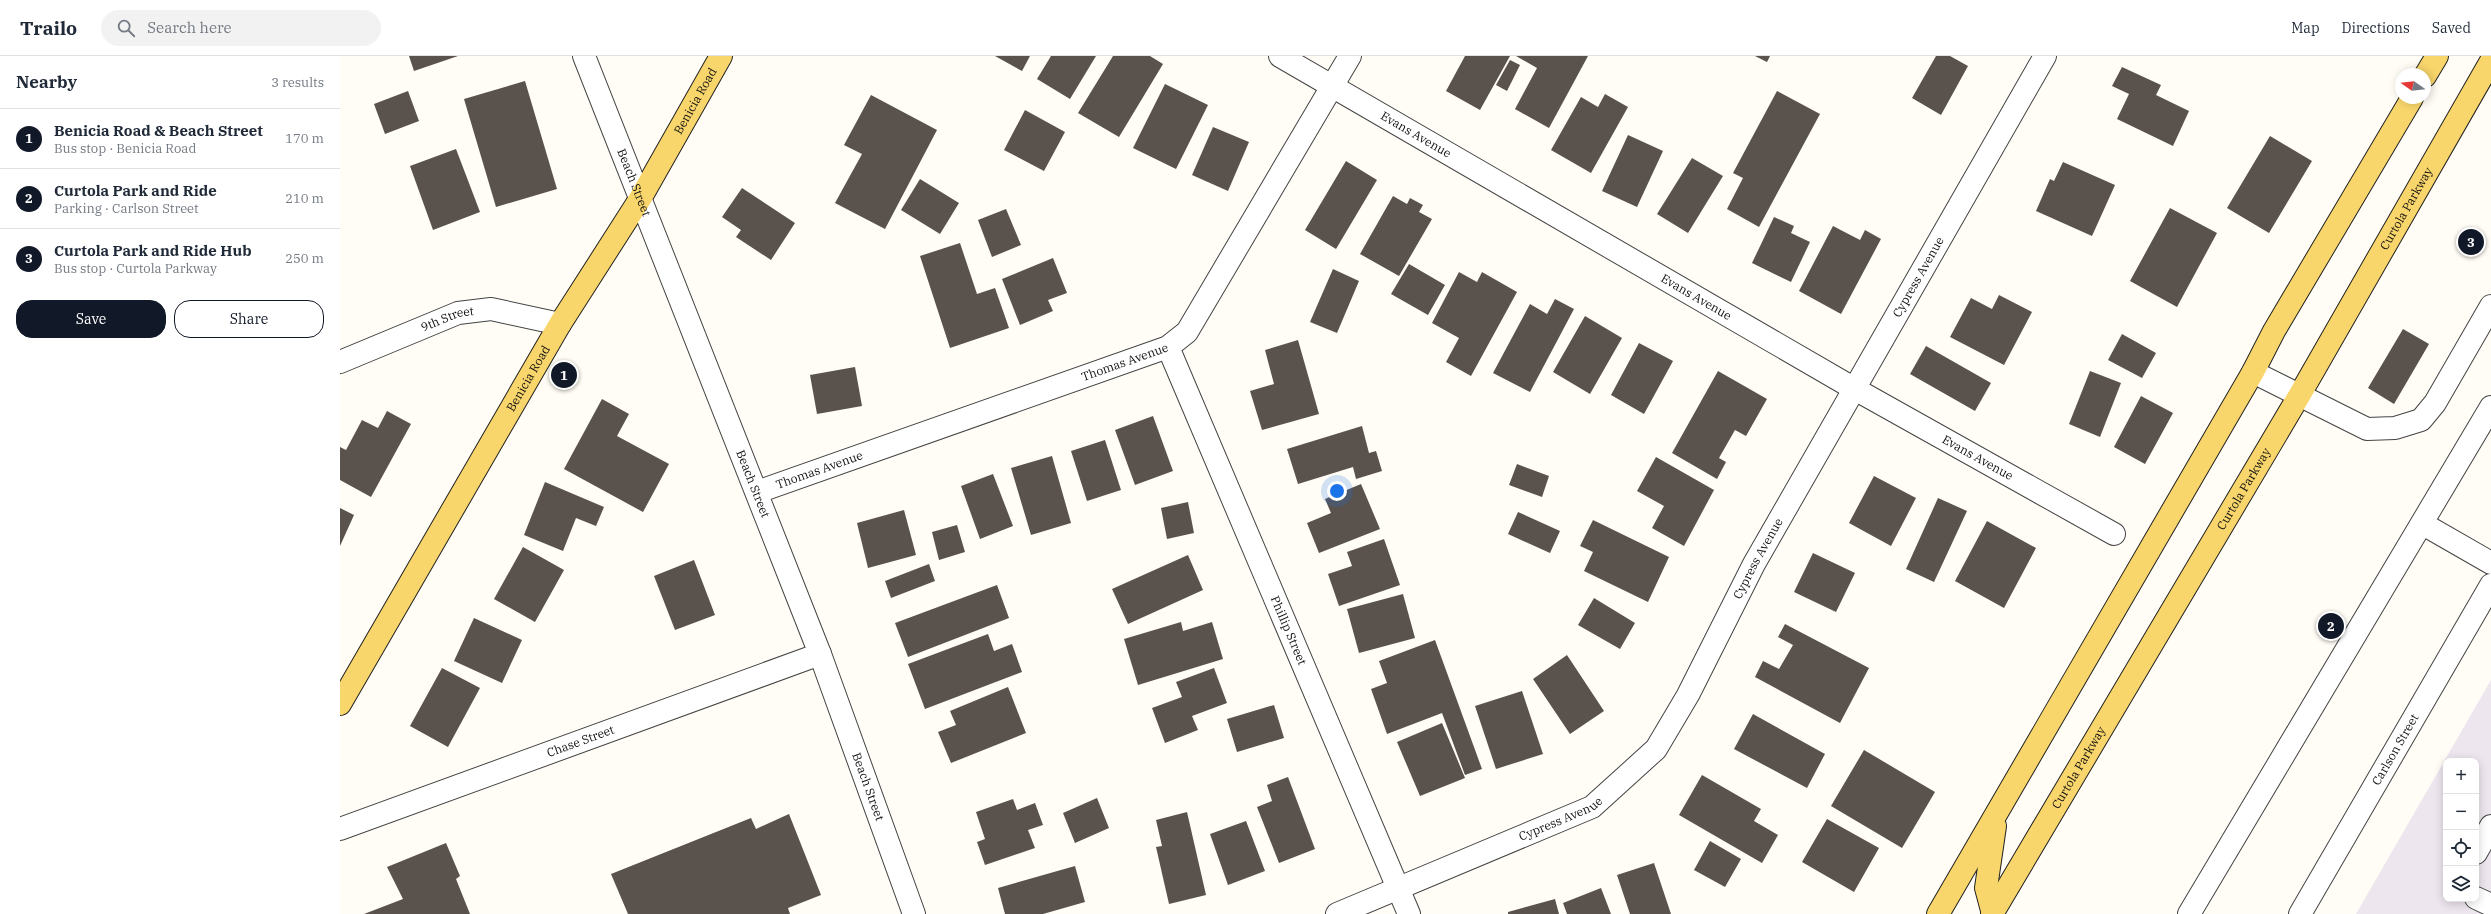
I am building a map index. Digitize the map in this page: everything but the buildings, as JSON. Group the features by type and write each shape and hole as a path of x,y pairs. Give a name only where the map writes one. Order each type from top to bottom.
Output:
{"main road":[{"name":"Benicia Road","path":"340,704 560,324 640,199 721,56"},
{"path":"2430,68 2437,56"},
{"name":"Curtola Parkway","path":"1993,914 2299,396 2491,61"},
{"path":"1938,914 2253,372 2274,331 2408,104"},
{"path":"1993,914 1986,888 1999,809"}],"street":[{"name":"Beach Street","path":"584,56 758,492 820,654 914,914"},
{"name":"Evans Avenue","path":"1280,56 1853,388 2114,534"},
{"name":"Thomas Avenue","path":"758,492 1168,347 1187,332 1350,56"},
{"name":"Cypress Avenue","path":"1338,914 1400,889 1592,806 1656,749 1688,695 1754,564 1853,388 2045,56"},
{"path":"2253,372 2367,429 2395,428 2421,420 2434,403 2491,306"},
{"name":"9th Street","path":"340,362 458,313 491,309 560,324"},
{"name":"Phillip Street","path":"1168,347 1400,889 1409,914"},
{"path":"2189,914 2423,524 2491,407"},
{"path":"2423,524 2491,563"},
{"name":"Carlson Street","path":"2300,914 2491,584"},
{"name":"Chase Street","path":"340,829 820,654"},
{"path":"2479,848 2491,826"},
{"path":"2479,899 2491,905"}],"shaded area":[{"path":"2491,680 2491,914 2356,914 2443,763 2443,902 2479,902 2479,758 2446,758"}],"place":[{"name":"Curtola Park and Ride Hub","path":"2471,242"},
{"name":"Benicia Road & Beach Street","path":"564,375"},
{"name":"Curtola Park and Ride","path":"2331,626"}]}
